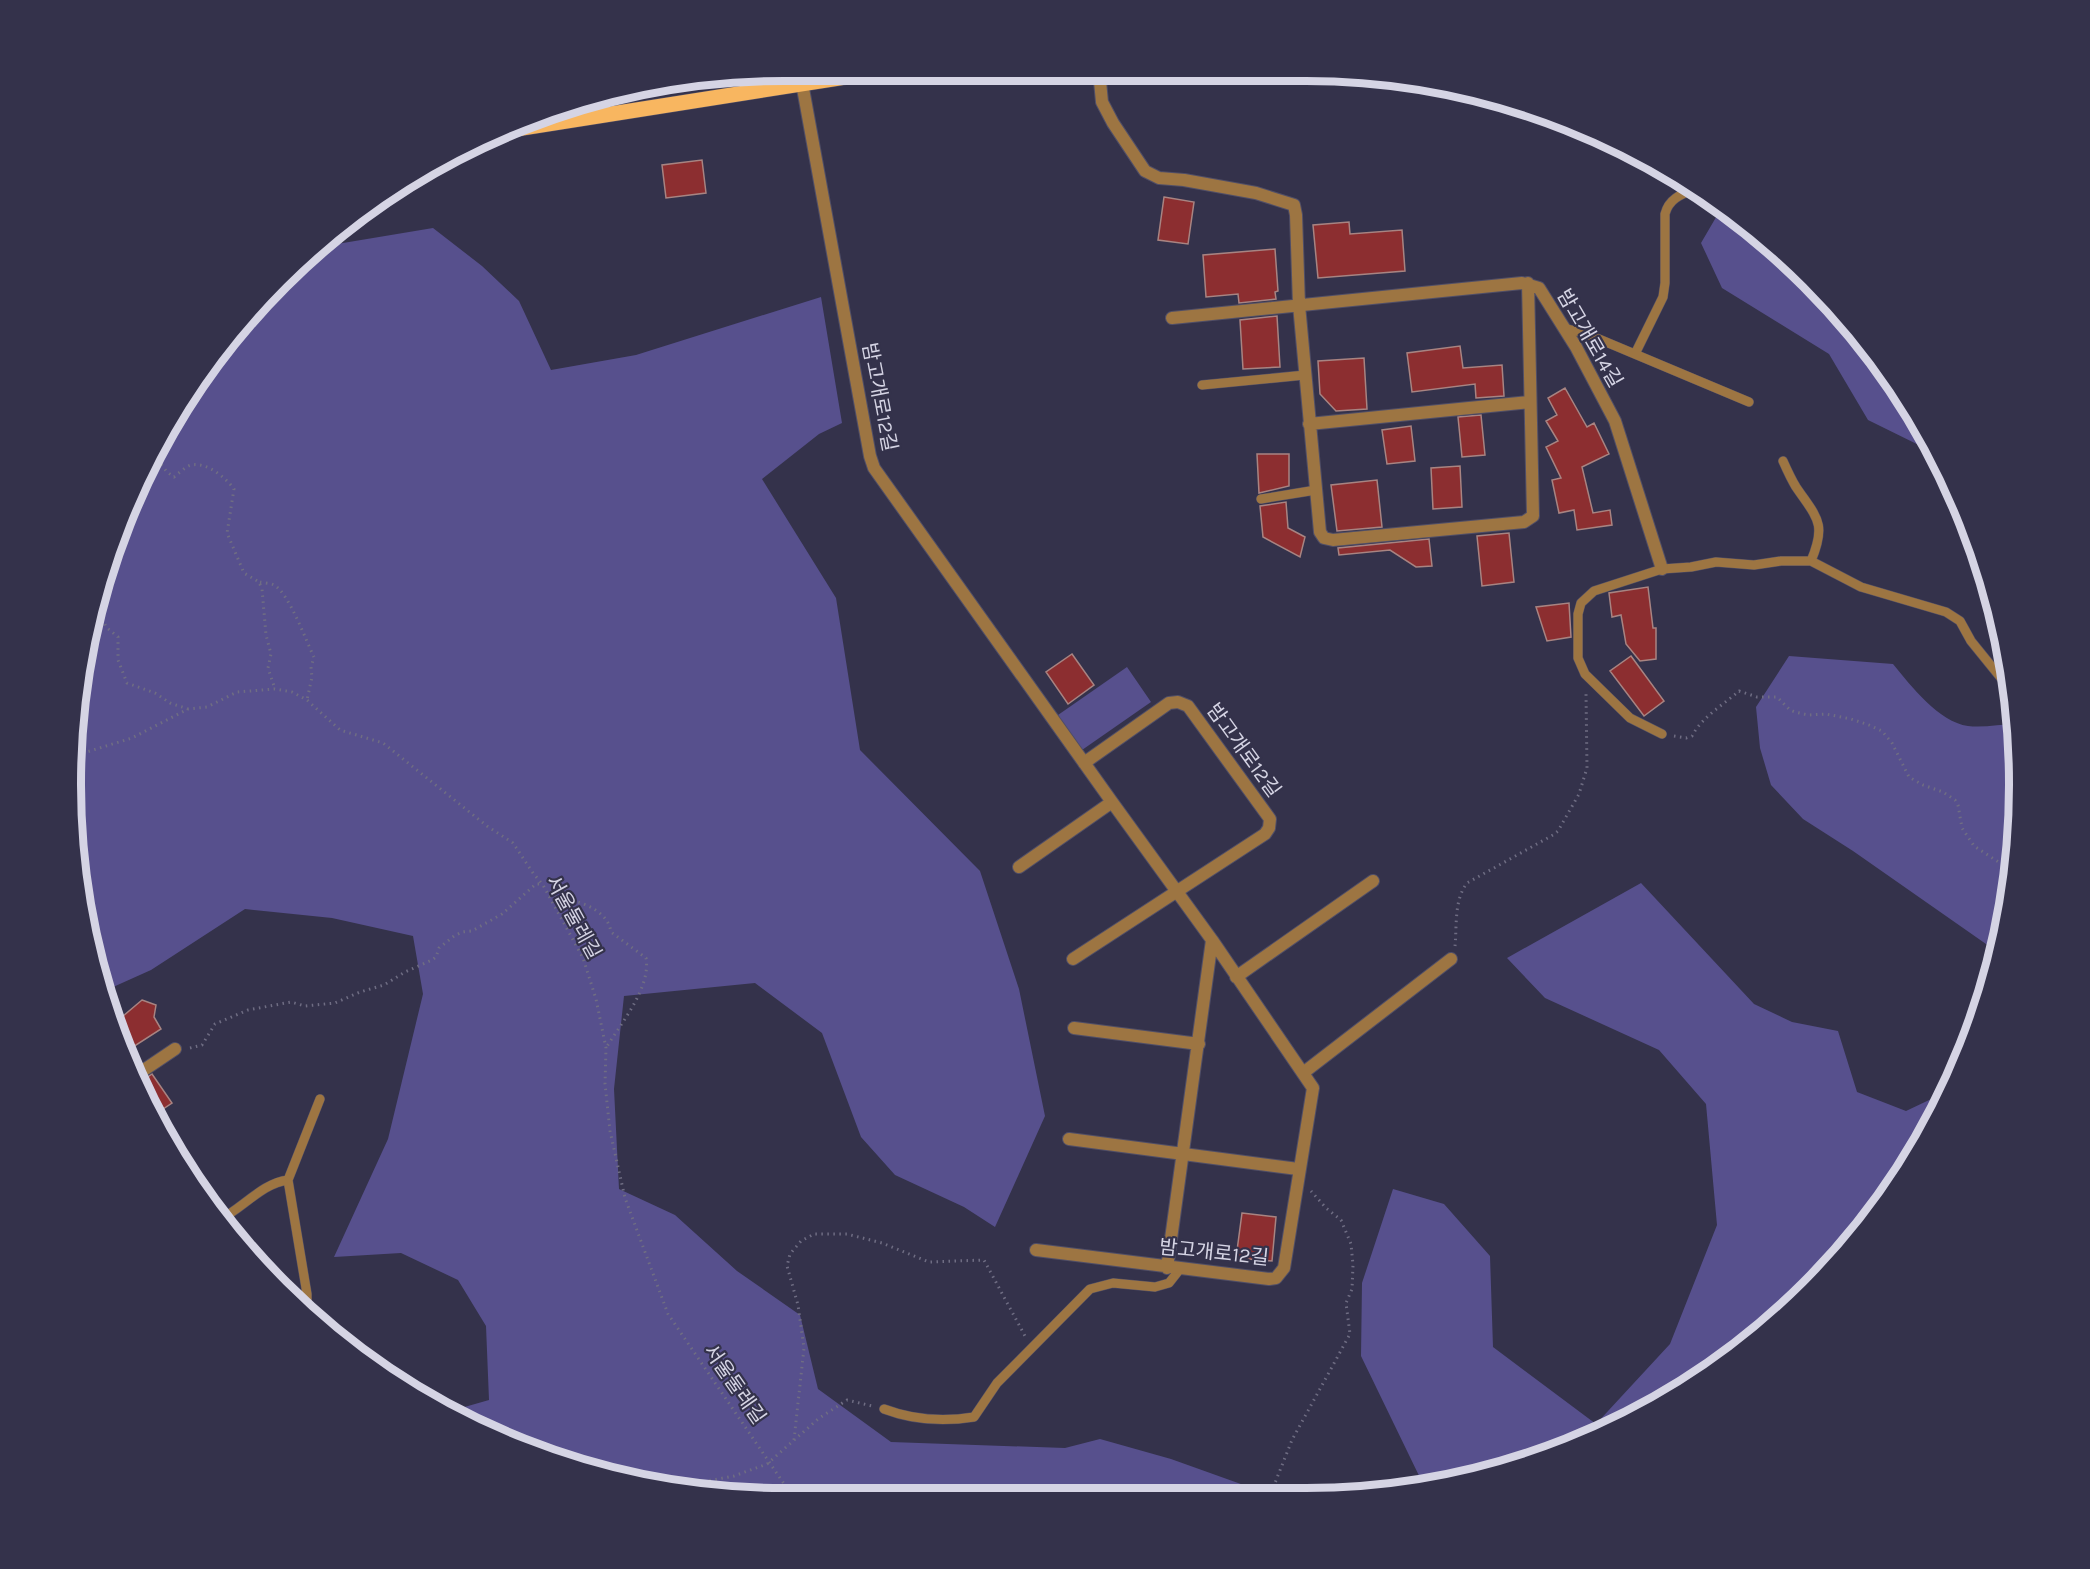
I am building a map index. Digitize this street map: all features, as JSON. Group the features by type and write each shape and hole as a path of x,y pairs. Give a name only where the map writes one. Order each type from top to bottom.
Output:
{"main road":[{"path":"540,125 816,81"}],"street":[{"path":"1100,81 1102,102 1145,171 1159,178 1184,180 1257,193 1294,204 1299,304 1309,424 1320,532 1324,538 1333,540 1524,522 1533,516 1528,283"},
{"name":"밤고개로12길","path":"802,83 874,468 1212,940 1312,1088 1284,1268 1276,1278 1269,1280 1036,1250"},
{"name":"밤고개로14길","path":"1172,318 1528,283 1539,288 1564,328 1615,421 1662,569"},
{"path":"1309,424 1530,402"},
{"name":"밤고개로12길","path":"1084,763 1169,703 1178,702 1188,706 1270,819 1269,828 1265,834 1177,892"},
{"path":"1019,867 1112,802"},
{"path":"1236,977 1372,881"},
{"path":"1073,959 1177,892"},
{"path":"1167,1268 1212,940"},
{"path":"1303,1073 1451,959"},
{"path":"1074,1028 1199,1044"},
{"path":"143,1071 175,1049"},
{"path":"1069,1139 1298,1174"}],"lane":[{"path":"1635,354 1663,297 1667,205 1674,198 1685,193"},
{"path":"1564,328 1587,334 1749,402"},
{"path":"1202,385 1305,375"},
{"path":"1783,461 1794,485 1815,513 1820,526 1817,547 1811,561"},
{"path":"1261,499 1316,490"},
{"path":"1662,734 1630,718 1585,674 1578,658 1578,614 1581,603 1594,591 1662,569 1716,562 1754,565 1781,561 1811,561 1861,587 1946,612 1960,621 1971,641 2000,677"},
{"path":"308,1301 288,1180 320,1099"},
{"path":"228,1215 277,1181 288,1180"},
{"path":"884,1409 905,1417 950,1421 974,1417 997,1383 1090,1289 1113,1283 1155,1287 1169,1282 1180,1269"}],"path":[{"path":"159,463 174,477 187,466 202,466 228,481 234,489 227,533 232,548 243,573 259,582 275,586 282,592 299,623 314,657 307,700"},
{"path":"259,582 262,590 266,635 271,654 268,669 275,689"},
{"path":"101,619 106,627 118,637 118,660 127,683 188,709"},
{"path":"1451,959 1461,891 1467,883 1553,835 1558,831 1579,794 1587,768 1585,674"},
{"name":"서울둘레길","path":"82,753 132,738 188,709 207,707 237,692 275,689 292,692 307,700 340,730 383,743 513,843 543,885 583,958 596,999 606,1048 605,1084 610,1131 625,1198 668,1314 787,1488"},
{"path":"1662,734 1686,738 1692,736 1697,725 1712,714 1717,706 1725,703 1739,691 1758,697 1777,697 1795,712 1808,715 1826,714 1869,725 1882,731 1892,743 1909,777 1955,800 1962,828 1974,846 2004,865"},
{"path":"175,1049 202,1045 215,1024 248,1010 291,1002 305,1006 335,1003 384,985 405,972 432,960 440,948 454,936 472,931 502,914 536,884 543,885"},
{"path":"549,896 571,899 598,911 609,923 611,932 646,958 648,968 639,993 629,1015 606,1048"},
{"path":"1273,1488 1292,1440 1350,1334 1346,1303 1352,1289 1351,1244 1341,1220 1298,1174"},
{"path":"794,1440 804,1348 798,1305 787,1266 790,1254 801,1241 814,1234 847,1234 864,1238 929,1262 984,1260 1032,1348"},
{"path":"699,1483 734,1476 767,1464 818,1419 847,1400 884,1409"}],"shaded area":[{"path":"1718,215 1734,226 1803,287 1864,356 1922,447 1868,420 1829,354 1722,288 1701,243"},
{"path":"433,228 482,266 519,301 551,370 636,355 821,297 842,423 819,434 762,479 836,598 860,750 980,871 1019,989 1045,1116 995,1227 964,1207 895,1175 861,1137 822,1033 755,983 624,996 614,1089 619,1189 675,1215 737,1271 800,1315 818,1389 891,1442 1065,1448 1100,1439 1171,1459 1252,1488 784,1488 738,1486 693,1482 602,1464 558,1451 515,1434 460,1408 489,1400 486,1326 458,1280 401,1253 334,1257 388,1139 423,994 413,936 332,918 245,909 151,970 111,988 95,922 87,876 81,784 87,693 105,602 118,558 154,473 175,433 226,356 287,287 335,244"},
{"path":"1789,656 1893,664 1926,702 1947,718 1968,726 2006,725 2009,784 2007,831 2003,876 1990,946 1803,819 1771,785 1760,748 1756,707"},
{"path":"1127,667 1151,702 1082,750 1058,715"},
{"path":"1641,883 1754,1004 1792,1022 1838,1031 1857,1092 1906,1111 1935,1097 1915,1136 1864,1213 1803,1282 1734,1343 1657,1394 1617,1415 1575,1434 1532,1451 1488,1464 1420,1478 1361,1356 1362,1283 1393,1189 1444,1204 1490,1256 1493,1347 1596,1424 1670,1344 1717,1225 1706,1104 1659,1050 1545,998 1507,958"}],"building":[{"path":"702,160 706,193 666,198 662,165"},
{"path":"1164,197 1194,202 1188,244 1158,240"},
{"path":"1349,222 1350,234 1402,230 1405,271 1318,278 1313,225"},
{"path":"1275,249 1278,291 1275,292 1276,299 1239,303 1238,294 1206,297 1203,255"},
{"path":"1277,316 1280,367 1243,369 1240,320"},
{"path":"1460,346 1463,368 1502,365 1504,396 1476,398 1475,384 1412,392 1407,353"},
{"path":"1364,358 1367,409 1336,411 1320,394 1318,361"},
{"path":"1565,388 1587,427 1594,423 1609,454 1582,467 1593,513 1610,510 1612,525 1577,530 1574,510 1559,513 1552,480 1561,478 1546,447 1558,441 1546,421 1557,415 1548,398"},
{"path":"1481,415 1485,455 1462,457 1458,417"},
{"path":"1411,426 1415,461 1387,464 1382,430"},
{"path":"1257,454 1289,454 1289,486 1259,493"},
{"path":"1460,466 1462,507 1433,509 1431,468"},
{"path":"1377,480 1382,527 1337,531 1331,485"},
{"path":"1286,502 1288,528 1305,537 1300,557 1263,537 1260,506"},
{"path":"1509,533 1514,582 1482,586 1477,536"},
{"path":"1429,539 1432,566 1416,567 1390,550 1339,555 1338,548"},
{"path":"1648,587 1653,628 1656,628 1656,659 1640,661 1626,644 1621,615 1612,617 1609,593"},
{"path":"1569,603 1571,637 1547,641 1536,607"},
{"path":"1072,654 1094,685 1068,704 1046,672"},
{"path":"1631,656 1664,701 1644,716 1610,671"},
{"path":"142,1000 156,1005 154,1017 161,1029 133,1047 121,1018"},
{"path":"152,1074 172,1103 161,1110 146,1078"},
{"path":"1242,1213 1276,1217 1272,1261 1236,1258"}]}
